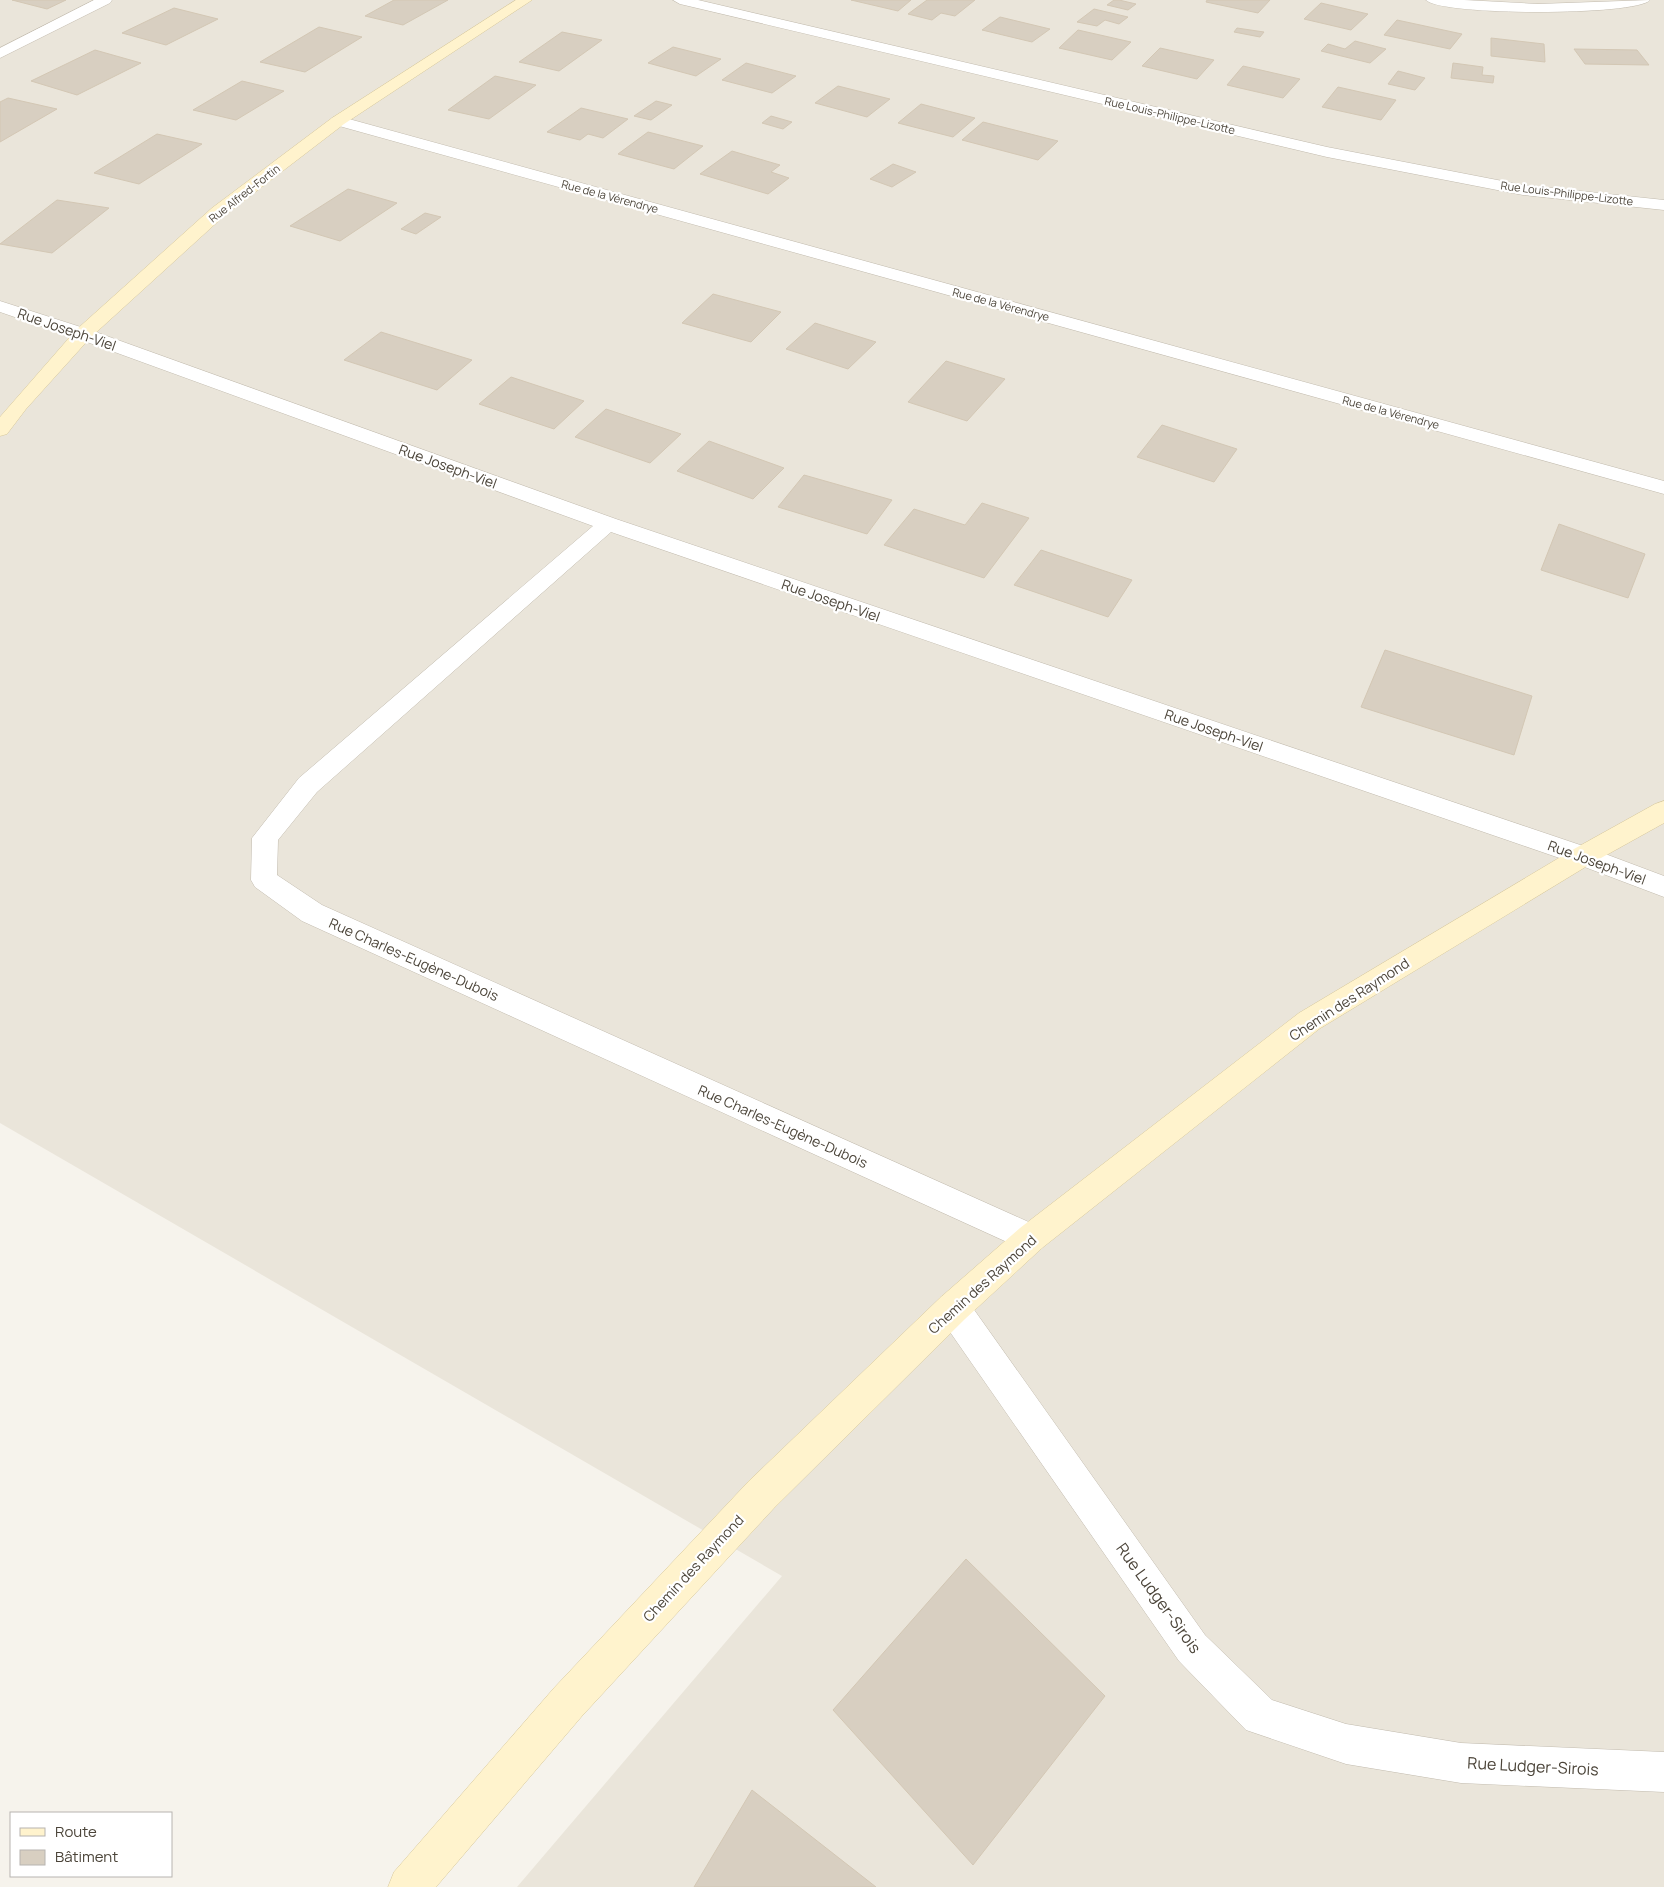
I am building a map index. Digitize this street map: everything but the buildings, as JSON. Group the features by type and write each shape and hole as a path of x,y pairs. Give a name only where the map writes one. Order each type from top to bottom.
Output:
{"street":[{"path":"0,54 105,0"},
{"name":"Rue Alfred-Fortin","path":"0,430 19,404 82,334 218,212 338,121 525,0"},
{"name":"Rue Louis-Philippe-Lizotte","path":"680,0 1327,152 1524,190 1664,205"},
{"path":"1433,0 1455,4 1527,9 1614,5 1644,0"},
{"name":"Rue de la Vérendrye","path":"338,121 1664,488"},
{"name":"Rue Joseph-Viel","path":"0,306 608,524 1583,856 1664,887"},
{"name":"Rue Charles-Eugène-Dubois","path":"608,524 308,785 266,838 264,880 312,913 1031,1238"},
{"name":"Chemin des Raymond","path":"409,1887 568,1702 755,1501 953,1308 1031,1238 1309,1021 1583,856 1664,811"},
{"name":"Rue Ludger-Sirois","path":"953,1308 1192,1648 1260,1716 1346,1744 1461,1763 1664,1772"}],"shaded area":[{"path":"0,0 1664,0 1664,1887 517,1887 782,1576 0,1123"}]}
